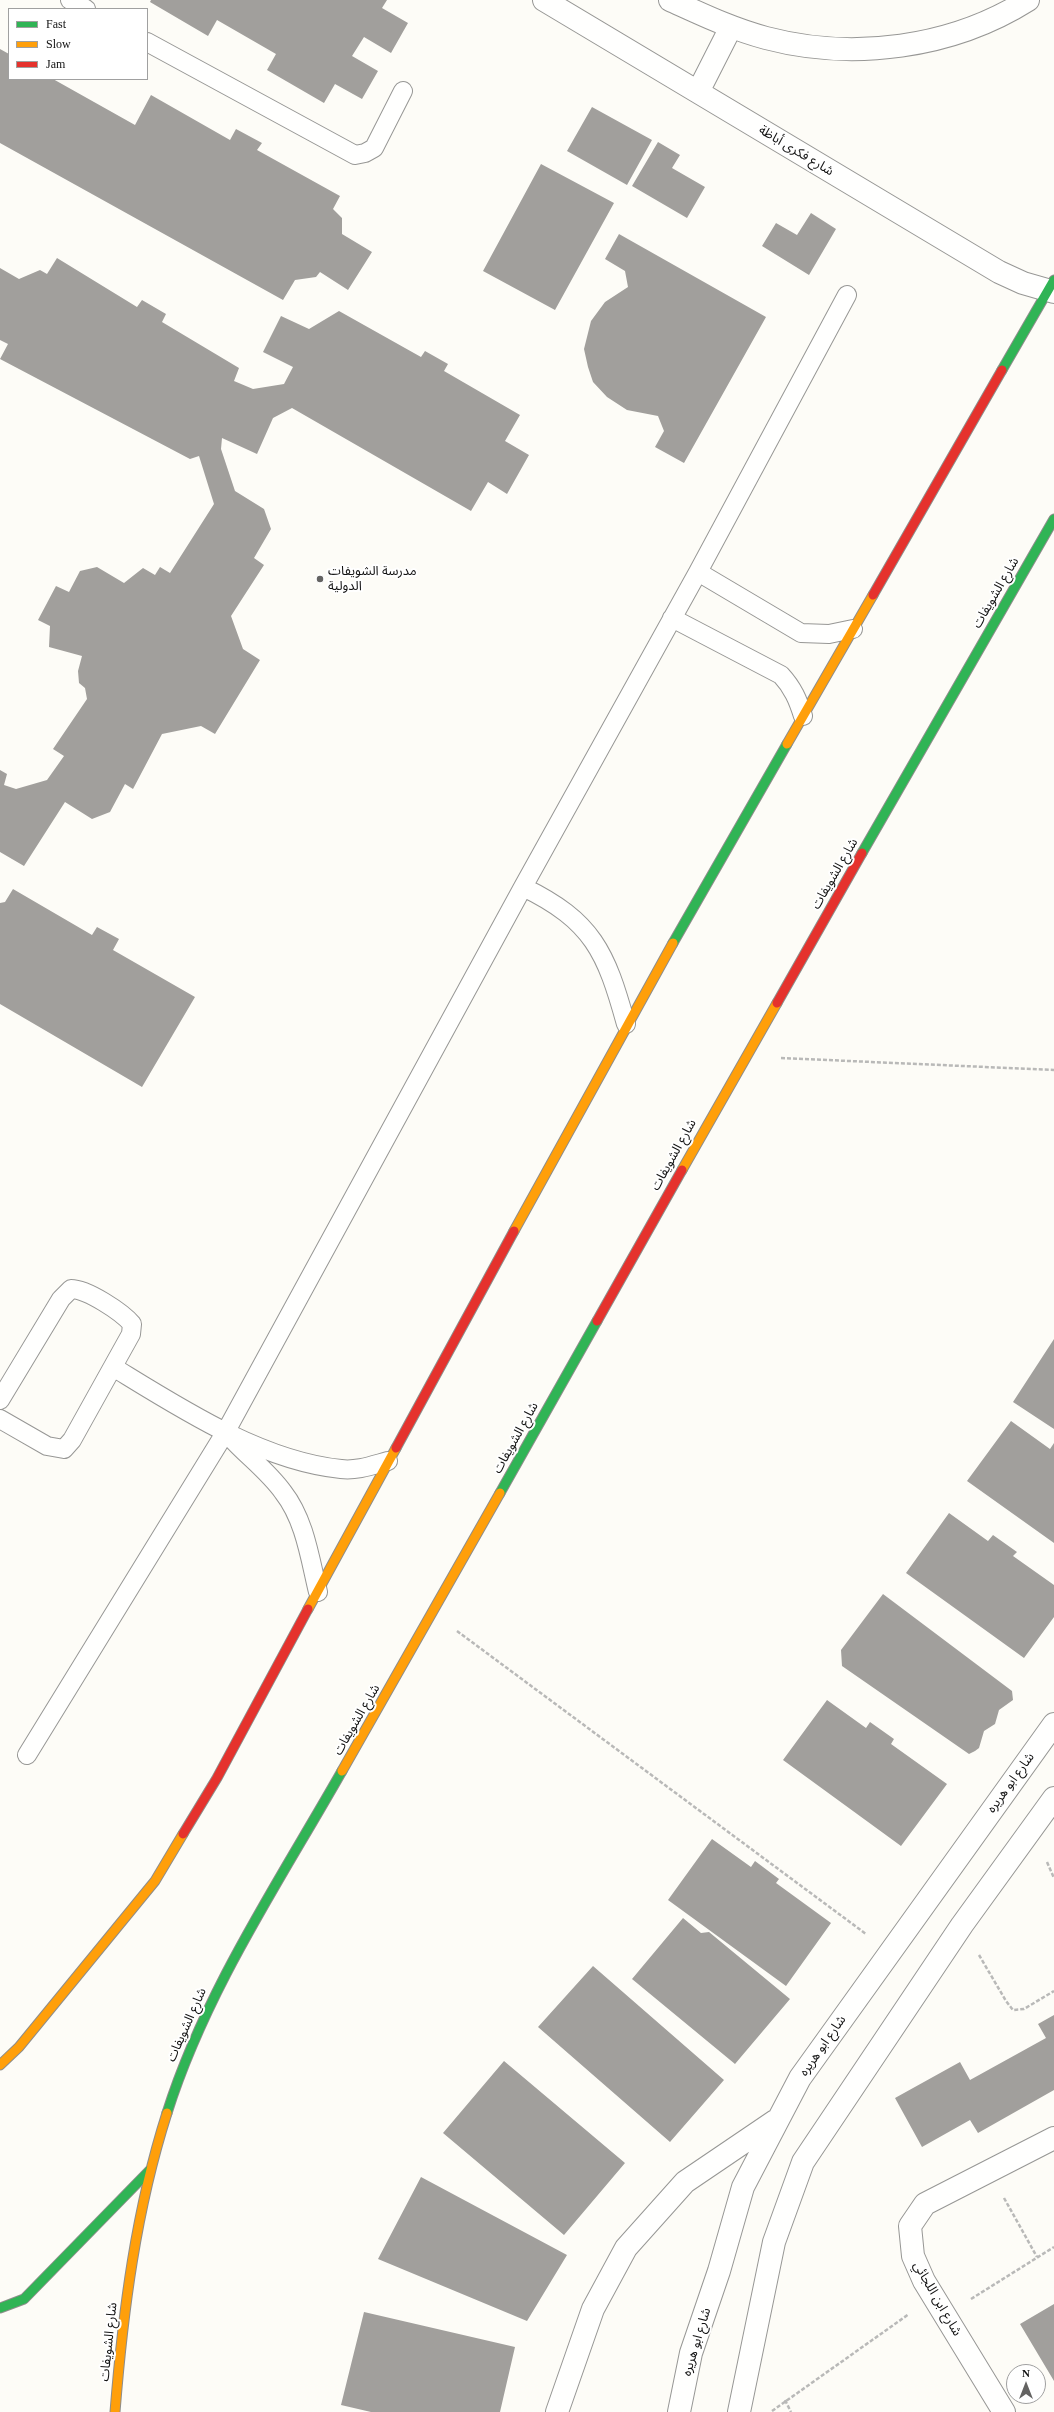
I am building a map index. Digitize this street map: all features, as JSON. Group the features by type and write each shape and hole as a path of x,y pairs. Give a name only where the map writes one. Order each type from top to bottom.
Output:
{"main road":[{"path":"0,2065 19,2047 155,1881 217,1778 626,1024 853,629 1052,288"},
{"name":"شارع الشويفات","path":"115,2412 121,2335 134,2252 150,2170 176,2085 208,2006 433,1613 745,1056 1054,519"},
{"path":"0,2308 24,2299 150,2170"}],"street":[{"name":"شارع فكرى أباظة","path":"544,0 999,272 1023,283 1052,288"},
{"path":"670,0 731,27 766,38 802,46 838,49 875,49 912,44 947,36 982,24 1028,0"},
{"path":"698,92 731,27"},
{"name":"شارع ابو هريره","path":"678,2412 691,2353 719,2271 743,2187 776,2121 800,2078 889,1951 1054,1724"},
{"path":"739,2412 774,2242 803,2162 962,1925 1054,1798"},
{"path":"557,2412 593,2309 626,2248 685,2182 776,2121"},
{"name":"شارع ابن اللجائي","path":"1004,2412 934,2297 913,2256 910,2226 925,2204 1054,2138"}],"lane":[{"path":"70,0 84,8"},
{"path":"148,43 355,155 365,153 374,148 402,90"},
{"path":"27,1755 225,1432 523,887 698,572 847,295"},
{"path":"698,572 801,633 829,634 853,629"},
{"path":"672,618 781,675 791,686 803,716"},
{"path":"523,887 552,901 587,932 611,973 626,1024"},
{"path":"0,1400 61,1299 71,1289 85,1292 123,1314 132,1324 131,1334 72,1440 64,1449 47,1446 0,1419"},
{"path":"113,1367 165,1400 225,1432 298,1460 342,1469 360,1468 388,1461"},
{"path":"225,1432 267,1474 283,1492 293,1508 308,1549 318,1592"}],"path":[{"path":"745,1056 1054,1070"},
{"path":"433,1613 889,1951"},
{"path":"962,1925 1006,2001 1013,2010 1024,2009 1054,1991"},
{"path":"988,2171 1037,2257"},
{"path":"946,2316 1054,2247"},
{"path":"771,2412 785,2400 934,2297"},
{"path":"785,2400 791,2412"}],"building":[{"path":"151,0 387,0 382,8 408,23 391,53 364,37 352,56 378,71 362,99 335,84 324,103 267,70 276,54 217,20 208,36 150,2"},
{"path":"0,49 8,53 8,80 55,80 135,125 151,95 230,140 236,129 262,143 257,150 340,196 333,209 342,218 342,234 372,252 348,290 320,272 316,277 295,280 283,300 0,143"},
{"path":"592,107 652,140 627,185 567,151"},
{"path":"658,142 680,155 672,168 705,187 687,218 632,186"},
{"path":"541,164 614,203 555,310 483,271"},
{"path":"811,213 836,229 809,275 762,246 776,223 797,235"},
{"path":"619,234 766,317 684,463 655,447 664,431 658,416 627,410 607,397 593,382 588,367 584,349 591,321 605,302 628,287 625,271 605,259"},
{"path":"57,258 137,307 142,300 166,314 162,322 239,368 234,381 253,389 284,384 293,367 263,352 281,316 309,329 339,311 421,357 425,351 448,364 444,371 520,415 505,441 529,455 507,494 488,482 471,511 292,408 273,418 257,454 222,438 221,449 235,491 264,509 271,529 254,558 264,565 231,616 243,649 260,660 215,734 201,726 162,734 133,789 125,784 110,812 92,819 65,802 24,866 0,852 0,770 7,774 4,785 16,789 47,780 64,756 53,749 87,699 85,688 79,683 78,671 82,656 49,647 50,626 38,620 56,586 69,592 80,571 97,567 124,583 143,568 155,575 160,567 170,573 214,504 199,456 190,459 0,359 8,344 0,340 0,268 19,279 40,270 47,274"},
{"path":"13,889 92,935 97,927 119,939 113,950 195,997 142,1087 0,1004 0,903 5,902"},
{"path":"1054,1339 1054,1429 1013,1402"},
{"path":"1011,1421 1050,1449 1054,1443 1054,1543 967,1481"},
{"path":"949,1513 988,1541 993,1535 1017,1552 1013,1556 1054,1585 1054,1617 1024,1658 906,1573"},
{"path":"883,1594 1012,1691 1013,1700 999,1710 995,1724 984,1731 979,1748 975,1751 969,1754 842,1666 841,1650"},
{"path":"827,1700 866,1728 870,1722 894,1739 891,1744 947,1784 901,1846 783,1760"},
{"path":"712,1839 751,1867 755,1861 779,1879 776,1883 831,1923 786,1986 668,1900"},
{"path":"683,1918 701,1933 709,1932 790,1999 735,2064 632,1979"},
{"path":"593,1966 724,2080 670,2142 538,2027"},
{"path":"1054,2015 1054,2090 978,2133 970,2120 922,2147 895,2098 960,2062 970,2080 1046,2038 1038,2024"},
{"path":"504,2061 625,2163 564,2235 443,2133"},
{"path":"421,2177 567,2255 527,2321 378,2259"},
{"path":"1054,2304 1054,2381 1046,2368 1046,2364 1044,2364 1020,2324"},
{"path":"364,2312 515,2347 500,2412 371,2412 341,2405"}],"traffic: fast":[{"path":"1002,370 1054,280"},
{"path":"862,853 1054,519"},
{"path":"673,943 787,744"},
{"path":"500,1493 597,1321"},
{"path":"167,2113 183,2068 202,2023 223,1980 269,1896 342,1771"},
{"path":"0,2308 24,2299 150,2170"}],"traffic: slow":[{"path":"787,744 873,595"},
{"path":"514,1231 673,943"},
{"path":"682,1170 777,1003"},
{"path":"308,1609 396,1448"},
{"path":"342,1771 500,1493"},
{"path":"0,2065 19,2047 155,1881 183,1834"},
{"path":"115,2412 122,2336 132,2261 147,2186 167,2113"}],"traffic: jam":[{"path":"873,595 1002,370"},
{"path":"777,1003 862,853"},
{"path":"597,1321 682,1170"},
{"path":"396,1448 514,1231"},
{"path":"183,1834 217,1778 308,1609"}],"place":[{"name":"مدرسة الشويفات الدولية","path":"320,579"}]}
